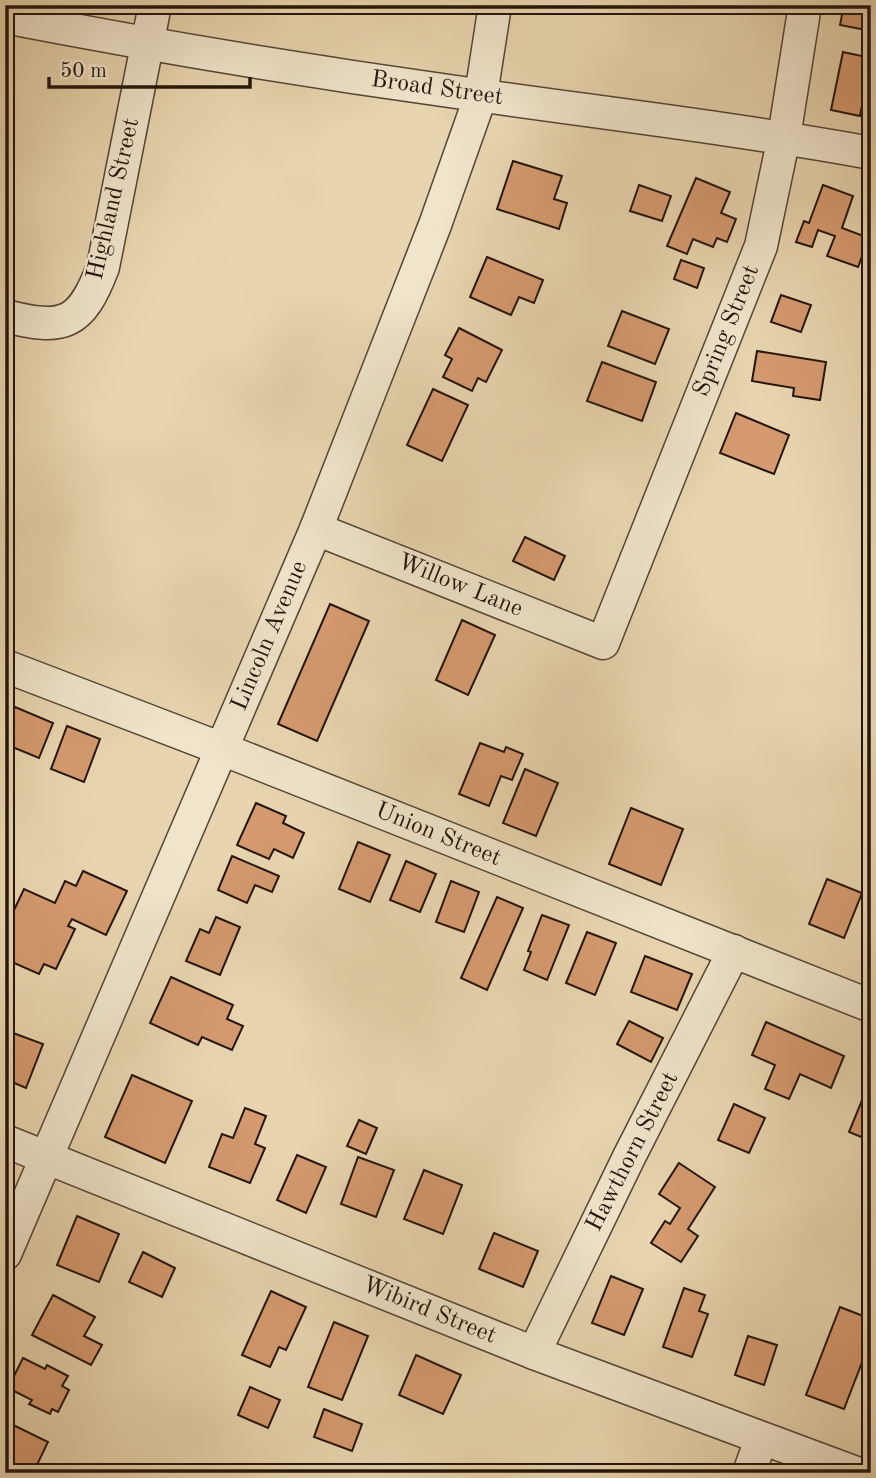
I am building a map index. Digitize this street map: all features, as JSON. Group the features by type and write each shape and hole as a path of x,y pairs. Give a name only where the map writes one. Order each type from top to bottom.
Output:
{"street":[{"name":"Highland Street","path":"5,316 48,325 65,320 81,310 93,294 103,267 155,5"},
{"name":"Lincoln Avenue","path":"5,1254 316,529 435,225 481,95 495,5"},
{"name":"Spring Street","path":"603,643 761,246 784,137 805,5"},
{"name":"Broad Street","path":"5,17 148,45 784,137 871,153"},
{"name":"Willow Lane","path":"316,529 603,643"},
{"name":"Union Street","path":"5,666 871,1006"},
{"name":"Hawthorn Street","path":"534,1353 629,1157 734,951"},
{"name":"Wibird Street","path":"5,1141 534,1353 856,1473"},
{"path":"749,1473 761,1439"}],"building":[{"path":"844,5 871,5 871,31 840,25"},
{"path":"843,52 871,58 860,116 831,110"},
{"path":"513,161 562,176 554,199 567,203 559,229 497,209"},
{"path":"696,178 730,192 721,213 736,219 727,242 717,238 713,247 693,239 687,254 667,246"},
{"path":"639,185 671,196 662,221 630,211"},
{"path":"823,185 853,196 842,228 869,238 858,267 827,256 835,236 818,230 812,247 796,242 804,221 809,223"},
{"path":"487,257 543,280 534,303 519,297 511,315 470,297"},
{"path":"681,260 704,268 697,288 674,279"},
{"path":"781,295 811,305 801,332 771,322"},
{"path":"622,311 669,329 655,364 608,346"},
{"path":"459,328 502,350 486,382 478,378 472,391 443,377 452,359 445,355"},
{"path":"757,351 826,362 820,400 793,396 794,388 752,381"},
{"path":"602,362 656,382 642,421 587,401"},
{"path":"433,389 468,405 442,461 407,445"},
{"path":"736,413 789,435 774,474 720,453"},
{"path":"525,537 565,556 554,580 513,561"},
{"path":"330,604 369,621 317,741 278,724"},
{"path":"462,620 495,635 468,695 436,680"},
{"path":"15,707 53,723 39,758 5,744 5,731"},
{"path":"67,726 100,739 84,782 51,769"},
{"path":"480,743 504,752 506,747 523,754 512,780 501,776 489,806 459,794"},
{"path":"525,769 558,783 536,836 503,823"},
{"path":"256,803 286,816 283,823 304,833 293,858 274,849 269,859 237,845"},
{"path":"631,808 683,829 661,885 609,864"},
{"path":"358,842 390,855 370,902 339,889"},
{"path":"232,856 279,876 272,892 255,885 247,903 218,890"},
{"path":"406,861 436,874 420,912 390,900"},
{"path":"83,871 127,891 106,935 72,919 68,926 75,929 56,969 44,964 39,974 5,959 8,949 5,947 5,929 24,889 55,903 65,881 76,886"},
{"path":"827,879 862,893 844,938 809,924"},
{"path":"451,881 479,892 464,932 436,922"},
{"path":"497,897 523,908 487,990 461,978"},
{"path":"542,915 569,925 547,980 524,970 531,952 528,951"},
{"path":"216,917 240,927 220,975 186,961 200,929 209,933"},
{"path":"587,932 616,943 595,995 566,983"},
{"path":"645,956 692,974 677,1010 631,992"},
{"path":"171,977 233,1005 227,1019 243,1026 232,1050 202,1037 198,1045 150,1023"},
{"path":"629,1021 663,1038 651,1062 617,1044"},
{"path":"766,1022 844,1056 831,1088 800,1074 789,1099 765,1089 775,1065 752,1055"},
{"path":"5,1030 43,1044 26,1088 5,1079"},
{"path":"132,1075 192,1101 165,1163 105,1137"},
{"path":"867,1088 871,1090 871,1141 849,1132"},
{"path":"734,1104 765,1118 749,1153 718,1140"},
{"path":"245,1108 266,1116 255,1144 265,1148 250,1183 209,1167 222,1134 233,1138"},
{"path":"359,1120 377,1128 366,1154 347,1146"},
{"path":"297,1155 326,1167 306,1213 277,1200"},
{"path":"358,1157 394,1170 376,1217 341,1204"},
{"path":"679,1163 715,1187 688,1229 698,1236 681,1262 651,1243 665,1221 670,1224 680,1208 659,1194"},
{"path":"424,1170 462,1185 443,1234 404,1219"},
{"path":"77,1216 119,1234 99,1282 57,1265"},
{"path":"494,1233 538,1251 523,1287 479,1269"},
{"path":"143,1252 175,1268 162,1297 129,1282"},
{"path":"611,1276 643,1289 624,1335 592,1323"},
{"path":"684,1288 705,1295 699,1311 708,1314 692,1357 663,1347"},
{"path":"271,1291 306,1307 286,1350 279,1347 270,1367 242,1355"},
{"path":"53,1295 95,1317 84,1336 102,1345 91,1365 32,1335"},
{"path":"840,1307 871,1319 871,1339 844,1409 806,1395"},
{"path":"334,1322 368,1336 342,1400 308,1387"},
{"path":"748,1336 777,1345 764,1385 735,1375"},
{"path":"416,1355 461,1375 443,1414 399,1395"},
{"path":"23,1358 45,1369 47,1365 68,1376 62,1386 69,1390 58,1412 52,1409 50,1414 29,1404 32,1400 8,1388"},
{"path":"250,1387 280,1400 268,1428 238,1415"},
{"path":"324,1409 362,1424 352,1451 314,1437"},
{"path":"5,1421 48,1442 33,1473 5,1473"}]}
